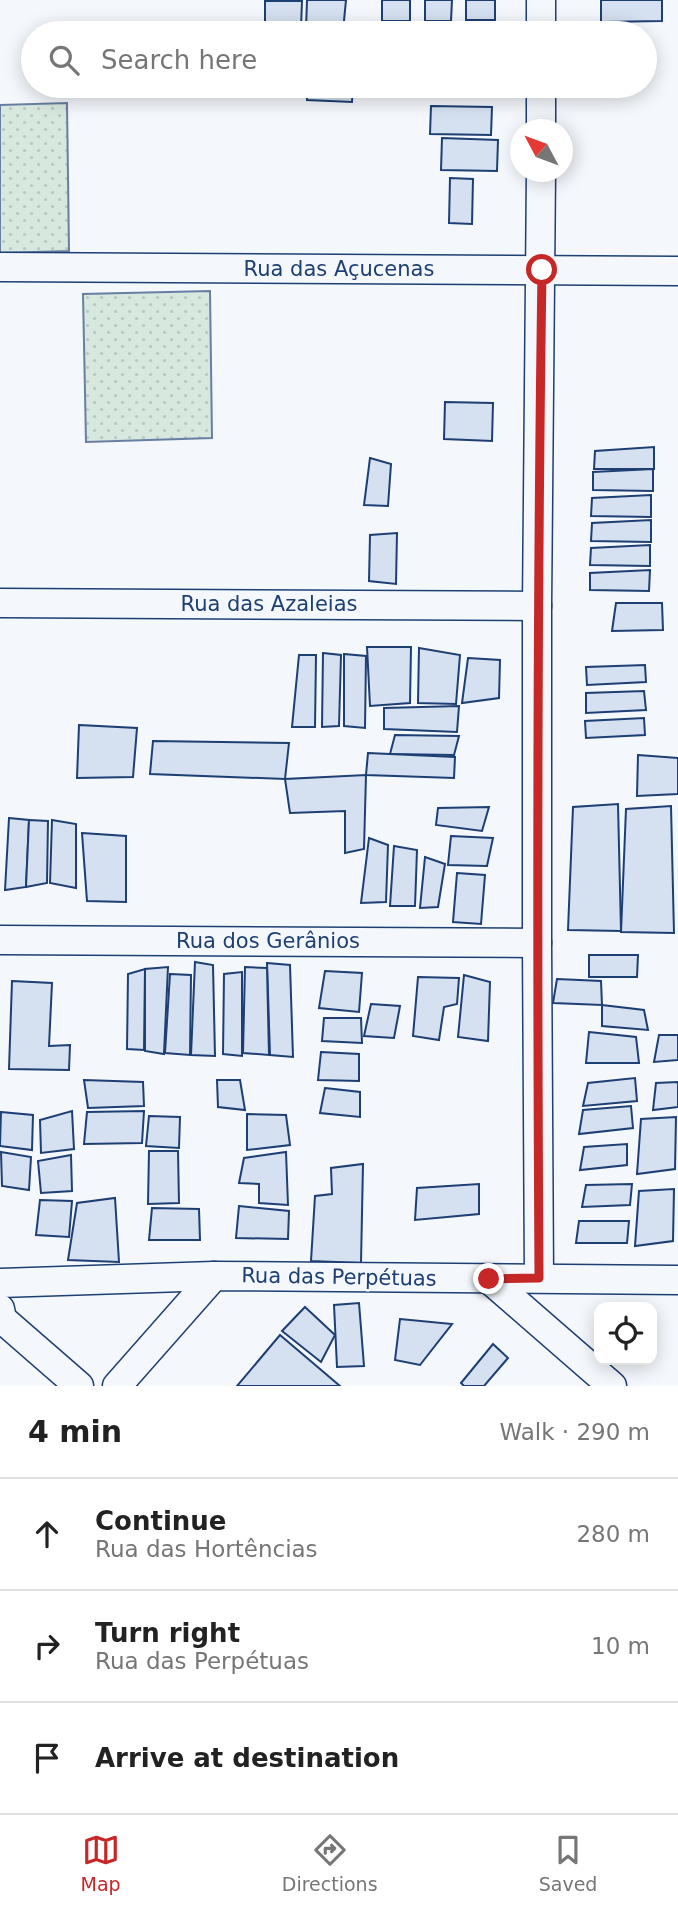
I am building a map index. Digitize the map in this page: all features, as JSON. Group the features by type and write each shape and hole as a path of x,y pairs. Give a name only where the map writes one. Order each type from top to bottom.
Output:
{"street":[{"path":"541,0 541,21"},
{"path":"541,98 541,119"},
{"path":"539,1278 537,606 541,182"},
{"name":"Rua das Açucenas","path":"0,267 678,271"},
{"name":"Rua das Azaleias","path":"0,603 537,606"},
{"name":"Rua dos Gerânios","path":"0,940 537,943"},
{"path":"117,1386 214,1276"},
{"name":"Rua das Perpétuas","path":"0,1283 214,1276 678,1280"},
{"path":"489,1279 612,1386"},
{"path":"0,1309 2,1320 79,1386"}],"shaded area":[{"path":"67,103 69,251 0,253 0,105"},
{"path":"210,291 212,438 86,442 83,294"}],"building":[{"path":"307,0 346,0 344,21 306,21"},
{"path":"382,0 410,0 410,21 382,21"},
{"path":"425,0 452,0 451,21 425,21"},
{"path":"466,0 495,0 495,20 466,20"},
{"path":"601,0 662,0 662,21 601,21"},
{"path":"265,1 302,1 301,21 265,21"},
{"path":"307,98 352,98 352,102"},
{"path":"431,106 492,107 491,135 430,134"},
{"path":"442,138 498,140 497,171 441,170"},
{"path":"450,178 473,179 472,224 449,223"},
{"path":"445,402 493,403 492,441 444,439"},
{"path":"654,447 654,469 594,469 595,451"},
{"path":"370,458 391,464 388,506 364,505"},
{"path":"653,469 653,491 593,490 593,472"},
{"path":"651,495 651,517 591,516 592,498"},
{"path":"651,520 651,542 591,541 592,523"},
{"path":"397,533 396,584 369,581 370,535"},
{"path":"650,545 650,566 590,565 591,548"},
{"path":"650,570 649,591 590,590 590,573"},
{"path":"616,603 662,603 663,630 612,631"},
{"path":"367,647 411,647 410,703 370,706"},
{"path":"419,648 460,655 456,704 418,703"},
{"path":"323,653 341,655 339,726 322,727"},
{"path":"344,654 366,656 365,728 344,726"},
{"path":"299,655 316,655 315,727 292,727"},
{"path":"468,658 500,660 499,698 462,703"},
{"path":"645,665 646,682 587,685 586,667"},
{"path":"644,691 646,710 586,713 586,693"},
{"path":"459,706 457,732 384,729 384,708"},
{"path":"644,718 645,735 586,738 585,721"},
{"path":"79,725 137,728 133,777 77,778"},
{"path":"395,735 459,736 454,755 390,754"},
{"path":"153,741 289,743 285,779 150,774"},
{"path":"368,753 455,757 454,778 366,775"},
{"path":"638,755 678,758 678,794 637,796"},
{"path":"366,775 364,849 345,853 345,811 290,813 285,779"},
{"path":"618,804 621,931 568,930 573,807"},
{"path":"671,806 674,933 621,932 626,809"},
{"path":"489,807 482,831 436,825 438,808"},
{"path":"9,818 29,820 26,887 5,890"},
{"path":"29,820 48,821 47,883 26,887"},
{"path":"52,820 76,824 76,888 50,883"},
{"path":"82,833 126,836 126,902 87,901"},
{"path":"451,836 493,838 487,866 448,865"},
{"path":"369,838 388,845 386,902 361,903"},
{"path":"394,846 417,850 415,906 390,906"},
{"path":"425,857 445,864 438,907 420,908"},
{"path":"457,873 485,875 481,924 453,922"},
{"path":"589,955 638,955 637,977 589,977"},
{"path":"195,962 213,965 215,1056 191,1055"},
{"path":"267,963 290,965 293,1057 270,1055"},
{"path":"168,967 164,1054 145,1051 145,969"},
{"path":"245,967 267,968 269,1055 243,1053"},
{"path":"145,969 144,1050 127,1049 128,974"},
{"path":"325,971 362,973 359,1012 319,1008"},
{"path":"242,972 242,1056 223,1054 224,974"},
{"path":"170,974 191,975 190,1055 165,1053"},
{"path":"464,975 490,982 488,1041 458,1037"},
{"path":"418,977 459,978 457,1004 444,1007 439,1040 413,1036"},
{"path":"557,979 601,981 602,1005 553,1003"},
{"path":"12,981 52,983 49,1046 70,1045 69,1070 9,1069"},
{"path":"371,1004 400,1006 394,1038 364,1036"},
{"path":"602,1005 644,1010 648,1030 602,1026"},
{"path":"324,1018 361,1018 362,1043 322,1041"},
{"path":"589,1032 636,1037 639,1063 586,1063"},
{"path":"659,1035 678,1035 678,1060 654,1062"},
{"path":"321,1052 359,1054 359,1081 318,1080"},
{"path":"635,1078 637,1101 583,1106 588,1083"},
{"path":"84,1080 143,1082 144,1106 88,1108"},
{"path":"217,1080 240,1080 245,1110 218,1107"},
{"path":"678,1082 678,1107 653,1110 656,1083"},
{"path":"325,1088 360,1092 360,1117 320,1113"},
{"path":"631,1106 633,1128 579,1134 583,1110"},
{"path":"72,1111 74,1149 41,1153 40,1120"},
{"path":"144,1111 142,1143 84,1144 87,1112"},
{"path":"1,1112 33,1115 32,1150 0,1146"},
{"path":"247,1114 286,1115 290,1145 247,1150"},
{"path":"149,1116 180,1117 179,1148 146,1146"},
{"path":"676,1117 675,1169 637,1174 641,1119"},
{"path":"627,1144 627,1165 580,1170 584,1147"},
{"path":"149,1151 178,1151 179,1203 148,1204"},
{"path":"1,1152 31,1157 29,1190 2,1186"},
{"path":"286,1152 288,1205 259,1203 259,1184 239,1183 244,1158"},
{"path":"71,1155 72,1191 41,1193 38,1161"},
{"path":"363,1164 361,1263 311,1261 315,1196 332,1194 331,1168"},
{"path":"479,1184 479,1214 415,1220 417,1188"},
{"path":"632,1184 630,1205 582,1207 586,1185"},
{"path":"674,1189 673,1241 635,1246 639,1191"},
{"path":"115,1198 119,1262 68,1260 77,1203"},
{"path":"40,1200 72,1201 69,1237 36,1235"},
{"path":"239,1206 289,1211 288,1239 236,1238"},
{"path":"152,1208 199,1209 200,1240 149,1240"},
{"path":"579,1221 629,1221 627,1243 576,1243"},
{"path":"359,1303 364,1366 337,1367 334,1305"},
{"path":"305,1307 335,1335 321,1362 282,1331"},
{"path":"400,1319 452,1324 420,1365 395,1360"},
{"path":"280,1335 340,1386 237,1386"},
{"path":"493,1344 508,1358 484,1386 464,1386 461,1383"}],"route":[{"path":"489,1279 539,1278 537,606 542,270"}]}
